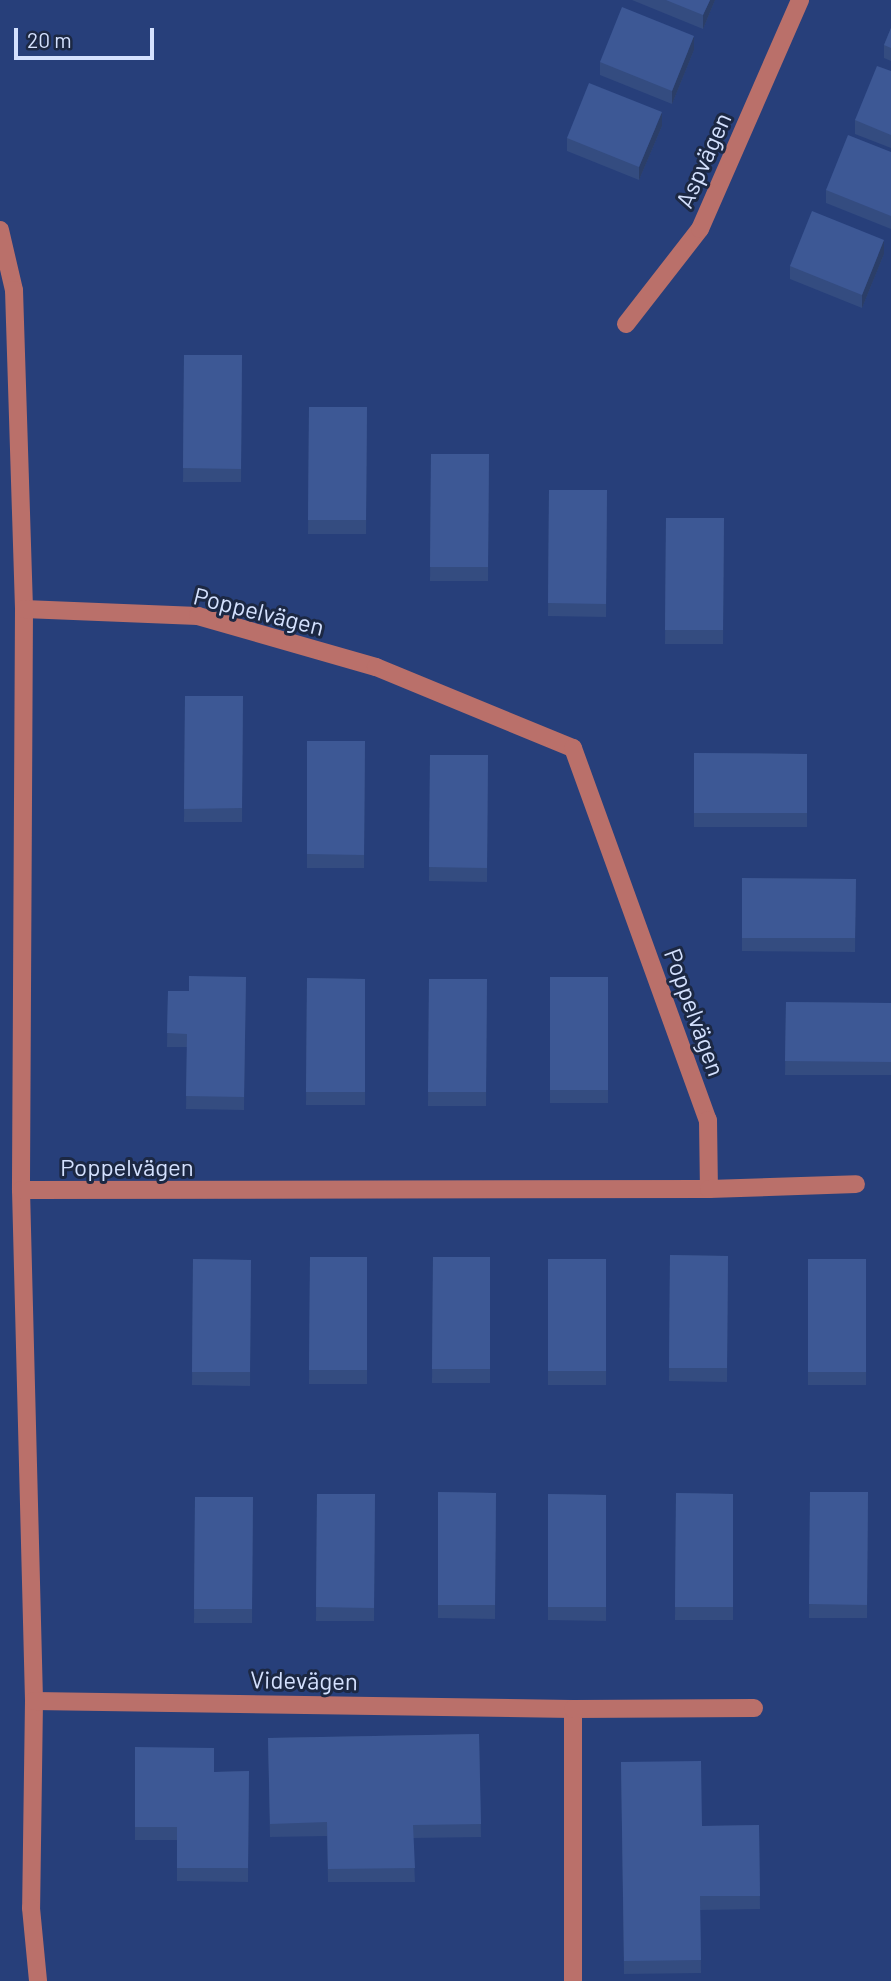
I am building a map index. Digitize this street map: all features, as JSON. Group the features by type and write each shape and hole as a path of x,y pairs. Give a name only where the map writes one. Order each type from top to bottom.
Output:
{"street":[{"name":"Aspvägen","path":"626,324 700,229 800,0"},
{"path":"0,230 14,290 24,609 21,1190 34,1700 31,1908 38,1981"},
{"name":"Poppelvägen","path":"21,1190 709,1189 708,1120 573,748 376,667 198,616 24,609"},
{"path":"709,1189 856,1185"},
{"name":"Videvägen","path":"34,1700 573,1709 754,1708"},
{"path":"573,1709 573,1981"}],"building":[{"path":"666,0 710,0 703,15"},
{"path":"622,7 694,36 672,91 600,62"},
{"path":"891,28 891,48 884,45"},
{"path":"877,66 891,71 891,135 855,120"},
{"path":"589,83 662,112 639,167 567,138"},
{"path":"848,135 891,152 891,216 826,190"},
{"path":"812,211 884,240 862,295 790,266"},
{"path":"184,355 242,355 241,469 183,468"},
{"path":"309,407 367,407 366,520 308,520"},
{"path":"431,454 489,454 488,567 430,567"},
{"path":"549,490 607,490 606,604 548,603"},
{"path":"666,518 724,518 723,630 665,630"},
{"path":"185,696 243,696 242,808 184,809"},
{"path":"307,741 365,741 364,855 307,854"},
{"path":"694,753 807,754 807,813 694,813"},
{"path":"430,755 488,755 487,868 429,867"},
{"path":"742,878 856,879 855,938 742,938"},
{"path":"189,976 246,977 244,1097 186,1096 187,1034 167,1033 168,991 189,991"},
{"path":"550,977 608,977 608,1090 550,1090"},
{"path":"307,978 365,979 365,1092 306,1092"},
{"path":"429,979 487,979 486,1092 428,1092"},
{"path":"786,1002 891,1003 891,1062 785,1061"},
{"path":"670,1255 728,1256 727,1368 669,1368"},
{"path":"310,1257 367,1257 367,1370 309,1370"},
{"path":"433,1257 490,1257 490,1369 432,1369"},
{"path":"193,1259 251,1260 250,1372 192,1372"},
{"path":"548,1259 606,1259 606,1371 548,1371"},
{"path":"808,1259 866,1259 866,1372 808,1372"},
{"path":"438,1492 496,1493 495,1605 438,1605"},
{"path":"810,1492 868,1492 867,1605 809,1604"},
{"path":"676,1493 733,1494 733,1607 675,1607"},
{"path":"317,1494 375,1494 374,1608 316,1607"},
{"path":"548,1494 606,1495 606,1607 548,1607"},
{"path":"195,1497 253,1497 252,1609 194,1609"},
{"path":"479,1734 481,1824 413,1825 415,1868 328,1869 327,1822 270,1824 268,1738"},
{"path":"135,1747 214,1748 214,1772 249,1771 248,1868 177,1868 177,1827 135,1827"},
{"path":"701,1761 702,1826 759,1825 760,1896 700,1896 701,1960 624,1961 621,1762"}]}
